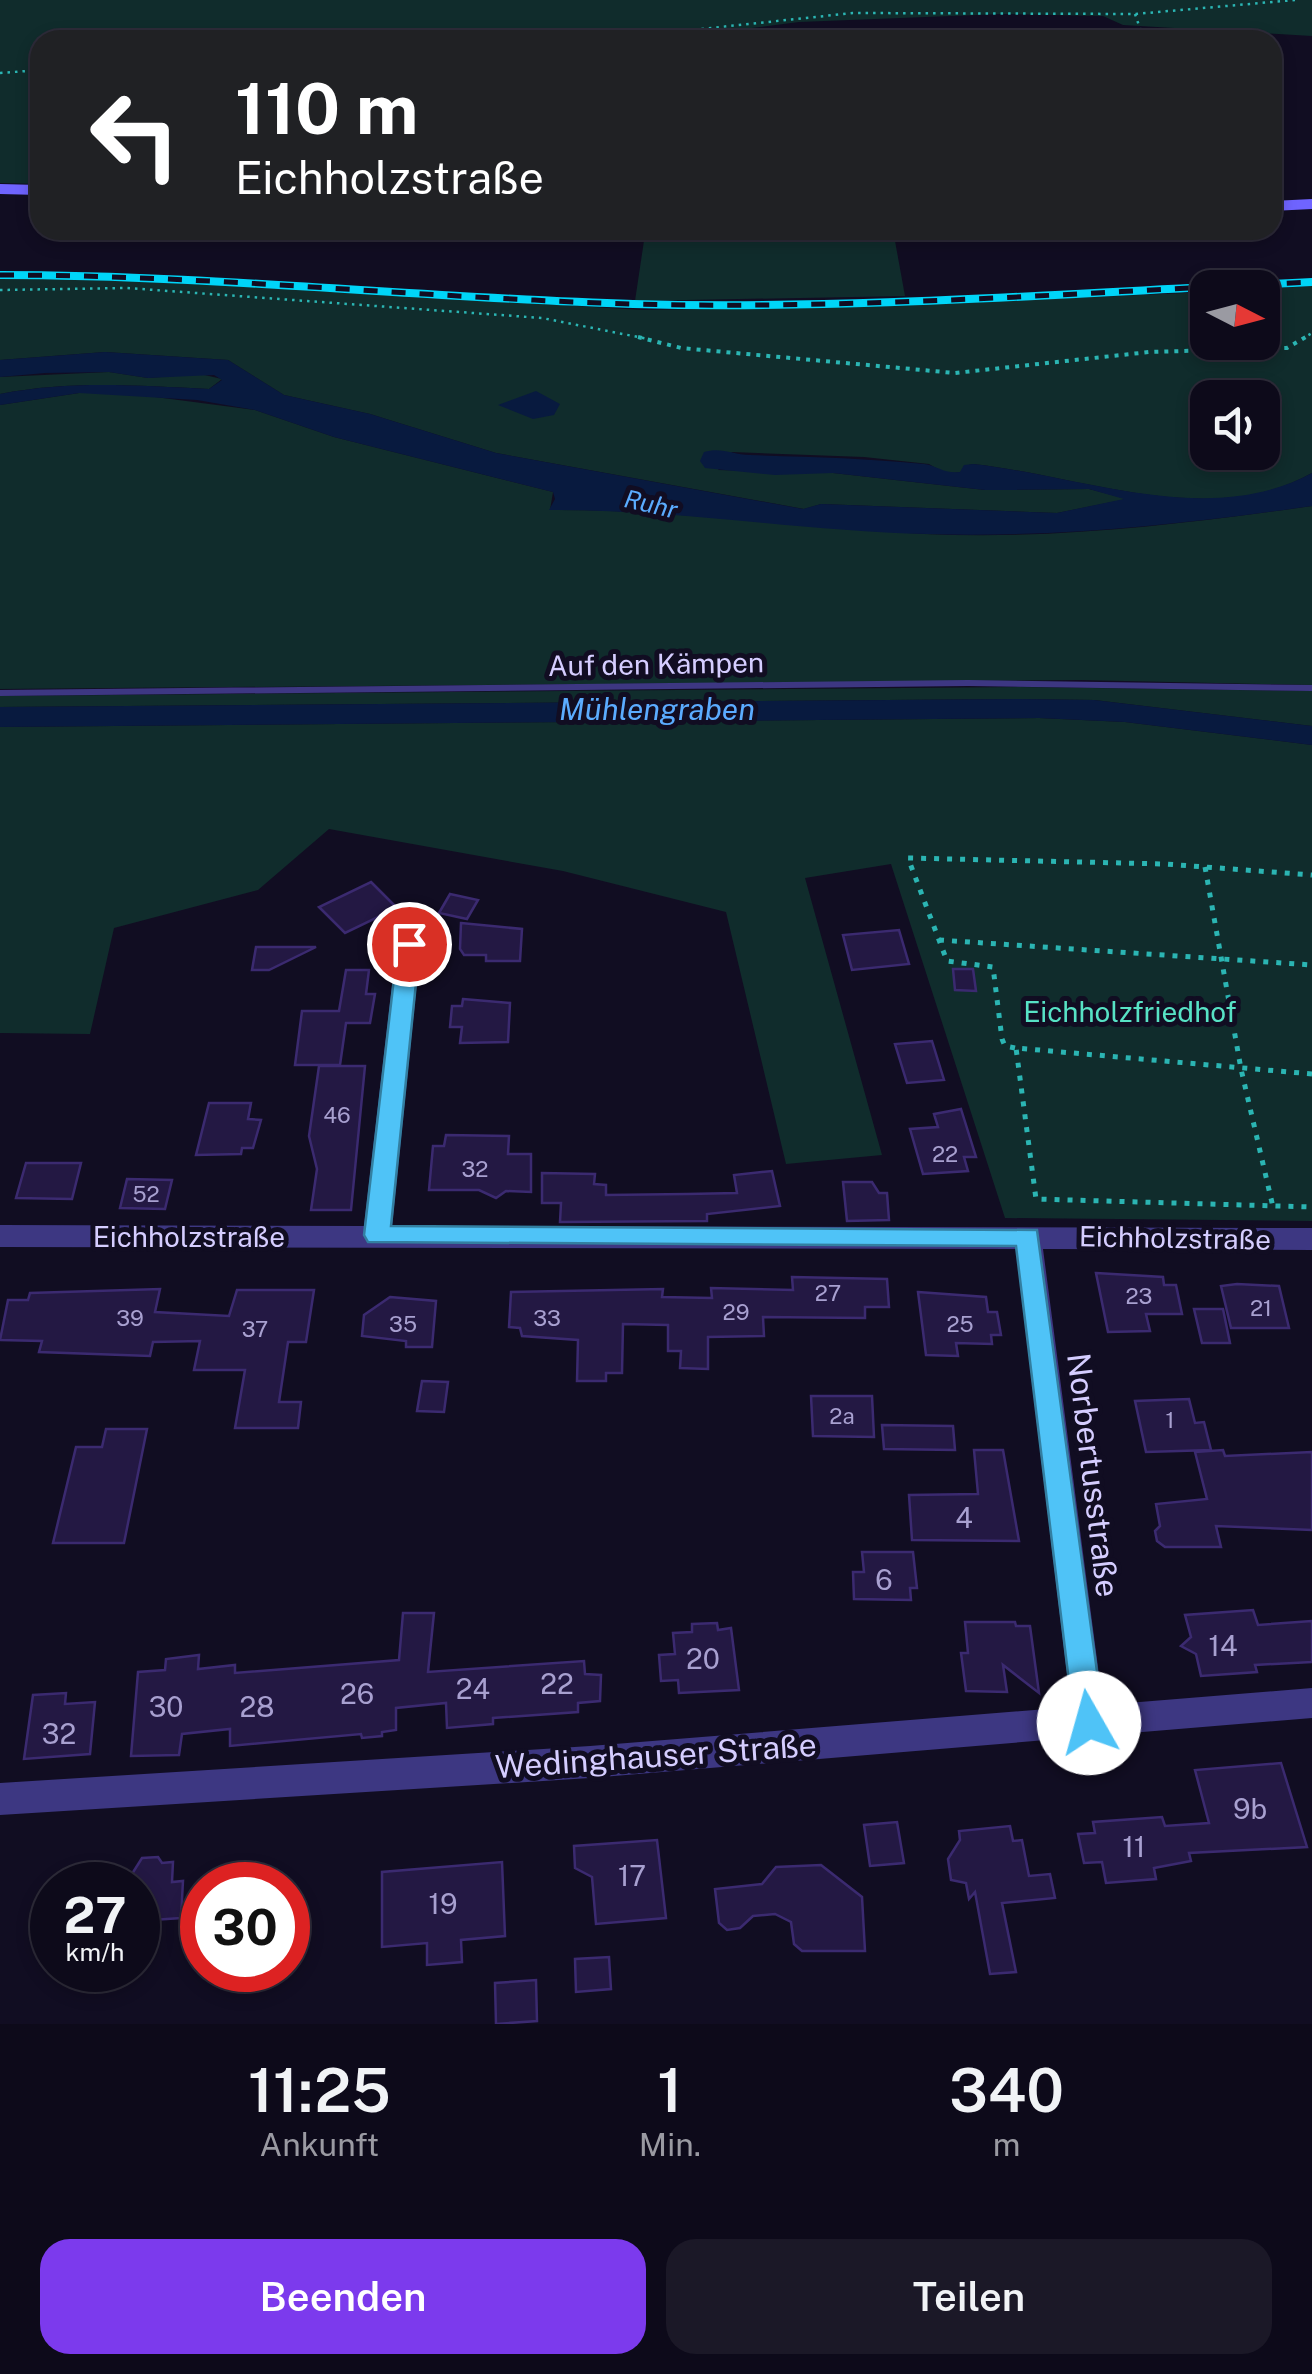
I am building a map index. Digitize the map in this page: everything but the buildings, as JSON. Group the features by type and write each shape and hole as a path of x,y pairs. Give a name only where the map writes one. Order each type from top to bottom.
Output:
{"main road":[{"path":"0,189 30,190"},
{"path":"1282,206 1312,204"}],"street":[{"path":"377,1235 409,944"},
{"name":"Eichholzstraße","path":"0,1236 198,1240 377,1235 1312,1240"},
{"name":"Norbertusstraße","path":"1028,1237 1089,1723"},
{"name":"Wedinghauser Straße","path":"0,1799 590,1762 1312,1703"}],"lane":[{"name":"Auf den Kämpen","path":"0,693 968,683 1312,688"}],"path":[{"path":"691,30 852,13 1009,10 1135,14 1294,0"},
{"path":"1135,14 1141,30"},
{"path":"0,73 30,71"},
{"path":"0,290 127,288 542,318 579,322 680,348 913,372 992,371 1149,352 1274,349 1299,343 1312,332"},
{"path":"1312,876 1205,867 908,858 947,961 994,967 1005,1046 1312,1074"},
{"path":"1205,867 1241,1069 1281,1240"},
{"path":"939,940 1312,965"},
{"path":"1016,1048 1036,1198 1312,1207"}],"green space":[{"path":"0,0 1312,0 1312,36 1282,34 1282,30 1123,25 1103,16 1002,14 799,22 735,30 30,30 30,184 0,183"},
{"path":"644,240 895,240 905,296 635,301"},
{"path":"111,277 642,310 888,306 1190,293 1190,360 1280,360 1280,288 1312,286 1312,473 1273,489 1231,497 1189,498 973,464 964,466 961,472 946,474 929,464 864,457 732,452 718,470 833,473 985,490 1089,489 1127,499 1057,513 821,504 804,509 496,453 370,414 284,395 228,360 105,352 0,360 0,278"},
{"path":"109,372 148,378 200,374 222,379 209,389 79,385 0,394 0,377"},
{"path":"117,392 255,410 334,437 553,492 550,510 643,512 924,534 1021,535 1119,529 1312,506 1312,685 1080,680 0,689 0,405 79,393"},
{"path":"1021,687 1312,691 1312,726 1094,700 0,707 0,696"},
{"name":"Eichholzfriedhof","path":"1039,718 1125,722 1312,745 1312,1221 1005,1218 891,864 805,878 882,1155 786,1164 726,912 563,871 329,829 258,890 114,928 90,1034 0,1033 0,727"}],"water":[{"name":"Ruhr","path":"105,352 228,360 284,395 370,414 496,453 803,509 821,504 1057,513 1124,499 1089,489 985,490 833,473 775,475 705,468 700,461 704,452 902,462 954,472 973,464 1188,498 1231,497 1272,489 1312,473 1312,506 1120,528 976,535 549,510 555,499 553,492 334,437 255,410 197,400 79,393 0,405 0,394 27,390 105,385 209,389 222,380 214,375 148,378 109,372 0,377 0,360"},
{"path":"536,391 560,404 554,415 533,419 498,405"},
{"name":"Mühlengraben","path":"1094,700 1312,726 1312,745 1125,722 1039,718 0,727 0,707"}],"railway":[{"path":"0,275 718,305 973,299 1312,282"}],"route":[{"path":"409,944 377,1235 1028,1237 1089,1723"}]}
